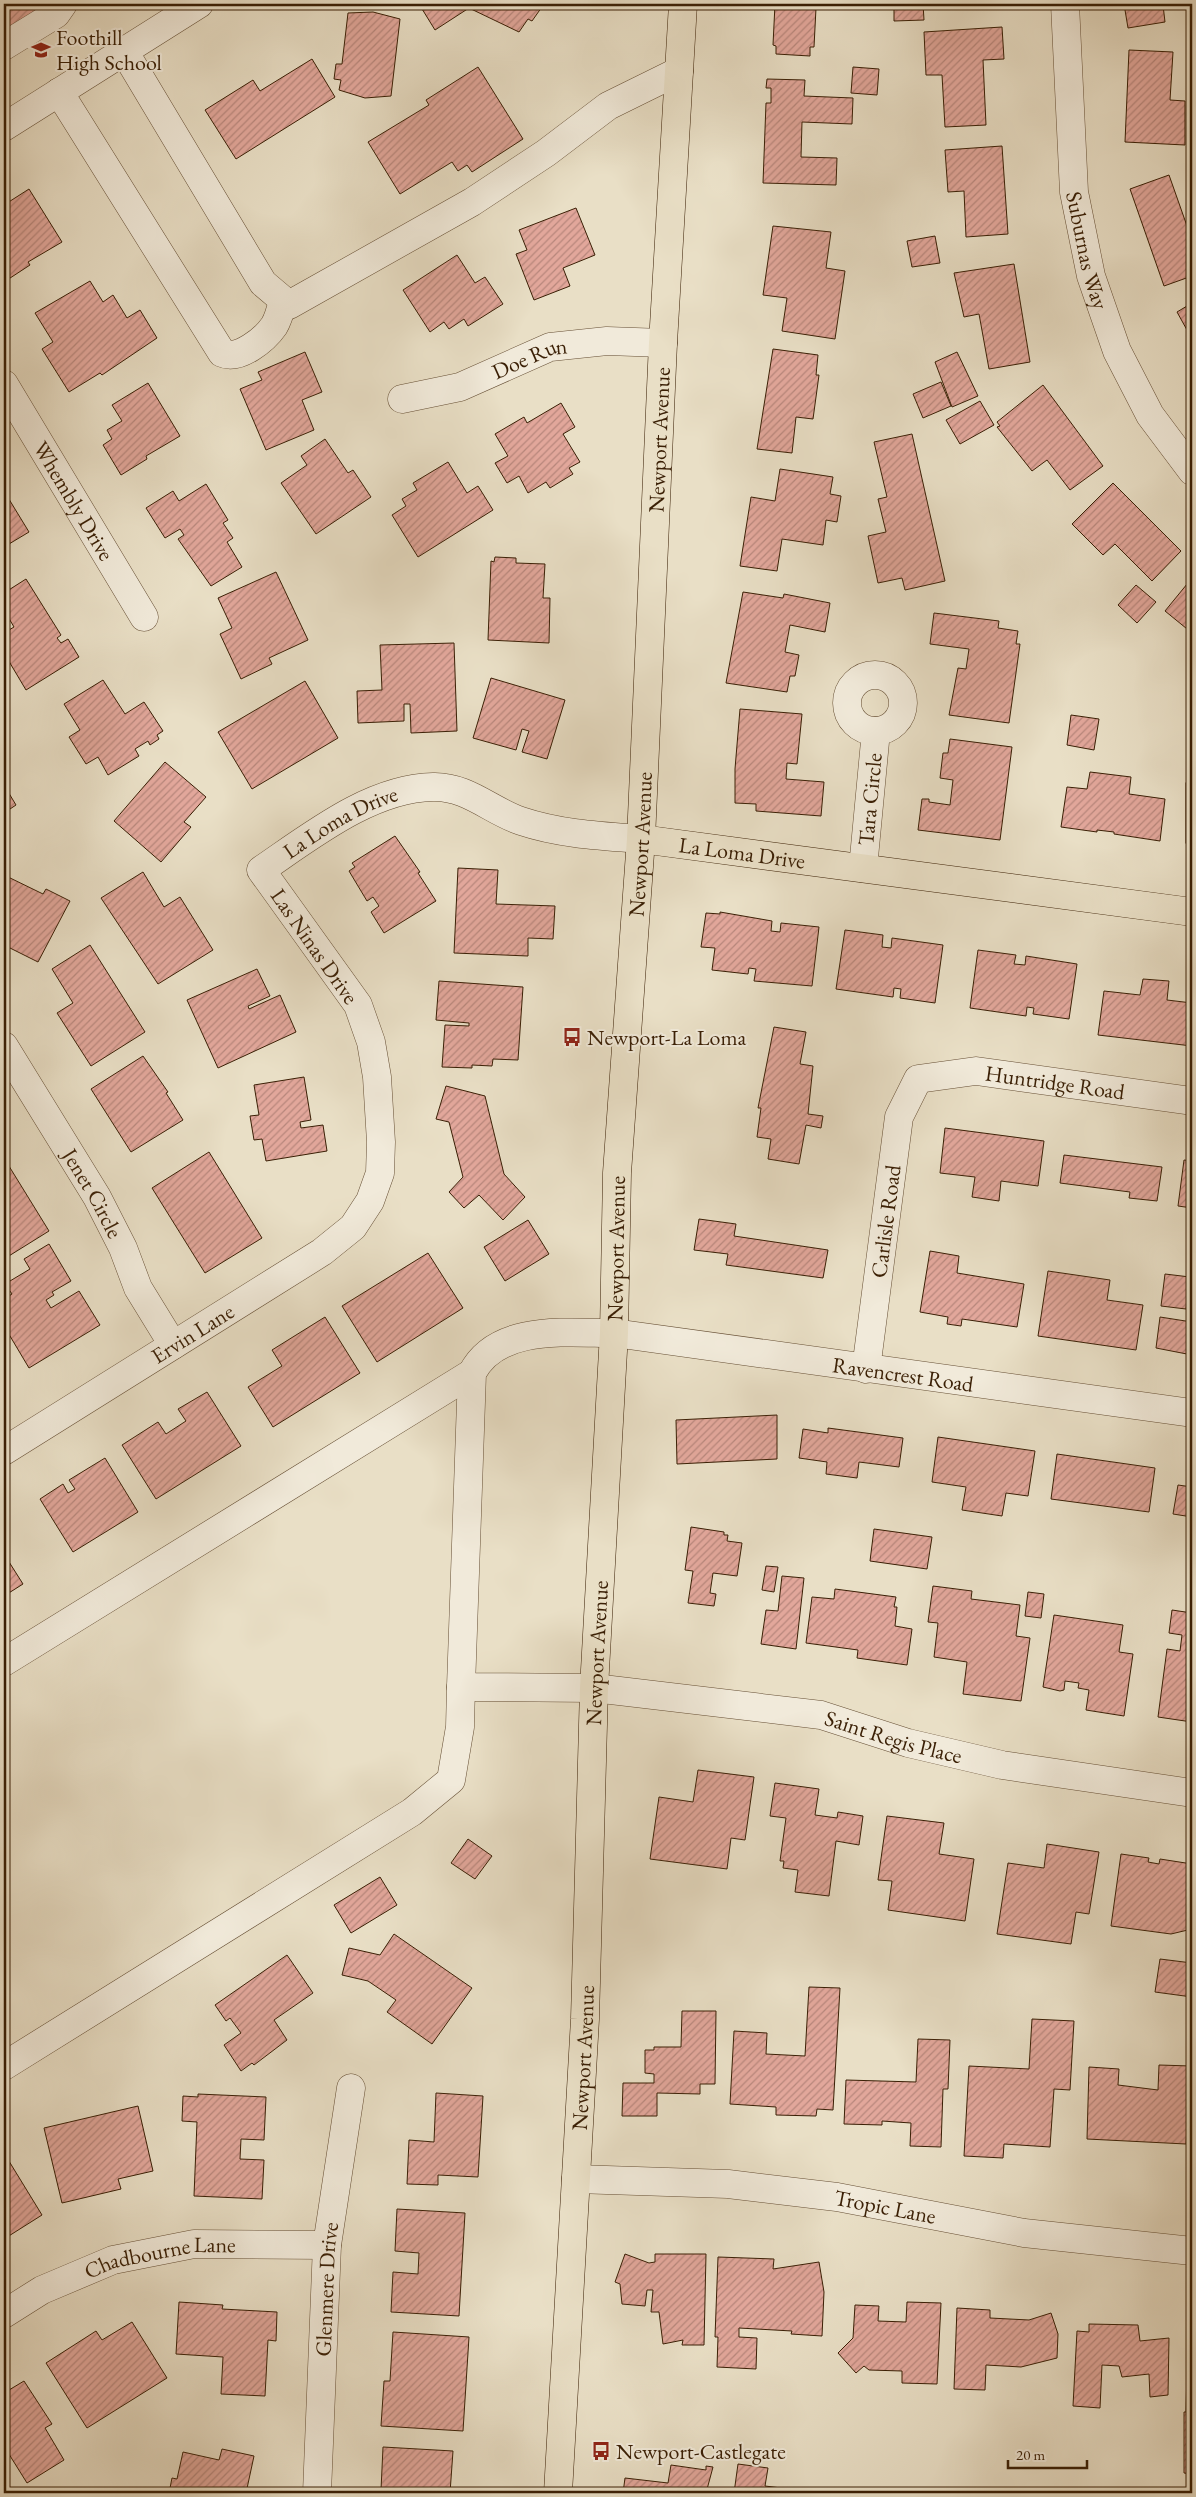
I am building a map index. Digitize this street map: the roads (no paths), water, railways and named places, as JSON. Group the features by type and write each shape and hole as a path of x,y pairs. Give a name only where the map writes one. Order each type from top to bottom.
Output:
{"main road":[{"name":"Newport Avenue","path":"558,2493 585,2009 594,1688 614,1333 617,1173 641,839 663,343 683,4"},
{"name":"La Loma Drive","path":"641,839 1192,912"}],"street":[{"path":"4,46 56,14 63,4"},
{"path":"4,126 124,51 167,12 200,4"},
{"name":"Suburnas Way","path":"1065,4 1074,192 1091,276 1117,351 1150,415 1192,471"},
{"path":"124,51 263,283 289,305 472,202 546,153 608,106 679,71"},
{"path":"59,92 222,353 227,356 234,355 258,342 275,324 283,300"},
{"name":"Doe Run","path":"402,399 460,387 550,347 607,341 663,343"},
{"name":"Whembly Drive","path":"4,384 144,617"},
{"name":"Tara Circle","path":"863,868 876,731"},
{"name":"La Loma Drive","path":"261,870 336,819 387,795 434,787 474,796 520,821 577,834 641,839"},
{"name":"Las Ninas Drive","path":"261,870 358,1006 371,1042 377,1077 381,1142 380,1173 370,1201"},
{"name":"Jenet Circle","path":"4,1046 97,1197 123,1248 138,1288 173,1345"},
{"name":"Huntridge Road","path":"918,1079 976,1071 1192,1100"},
{"name":"Carlisle Road","path":"866,1369 899,1117 918,1079"},
{"name":"Ervin Lane","path":"4,1451 322,1252 353,1227 370,1201"},
{"name":"Ravencrest Road","path":"4,1662 472,1373 479,1360 507,1342 538,1333 614,1333 1192,1413"},
{"path":"4,2066 412,1812 451,1780 460,1727 472,1373"},
{"name":"Saint Regis Place","path":"461,1687 594,1688 821,1715 908,1743 1002,1765 1192,1793"},
{"name":"Glenmere Drive","path":"317,2493 328,2245 351,2088"},
{"name":"Tropic Lane","path":"576,2179 728,2184 801,2192 837,2197 1024,2233 1192,2251"},
{"name":"Chadbourne Lane","path":"4,2314 42,2290 113,2260 194,2244 328,2245"}],"place":[{"name":"Foothill High School","path":"41,50"},
{"name":"Newport-La Loma","path":"572,1037"},
{"name":"Newport-Castlegate","path":"601,2451"}]}
